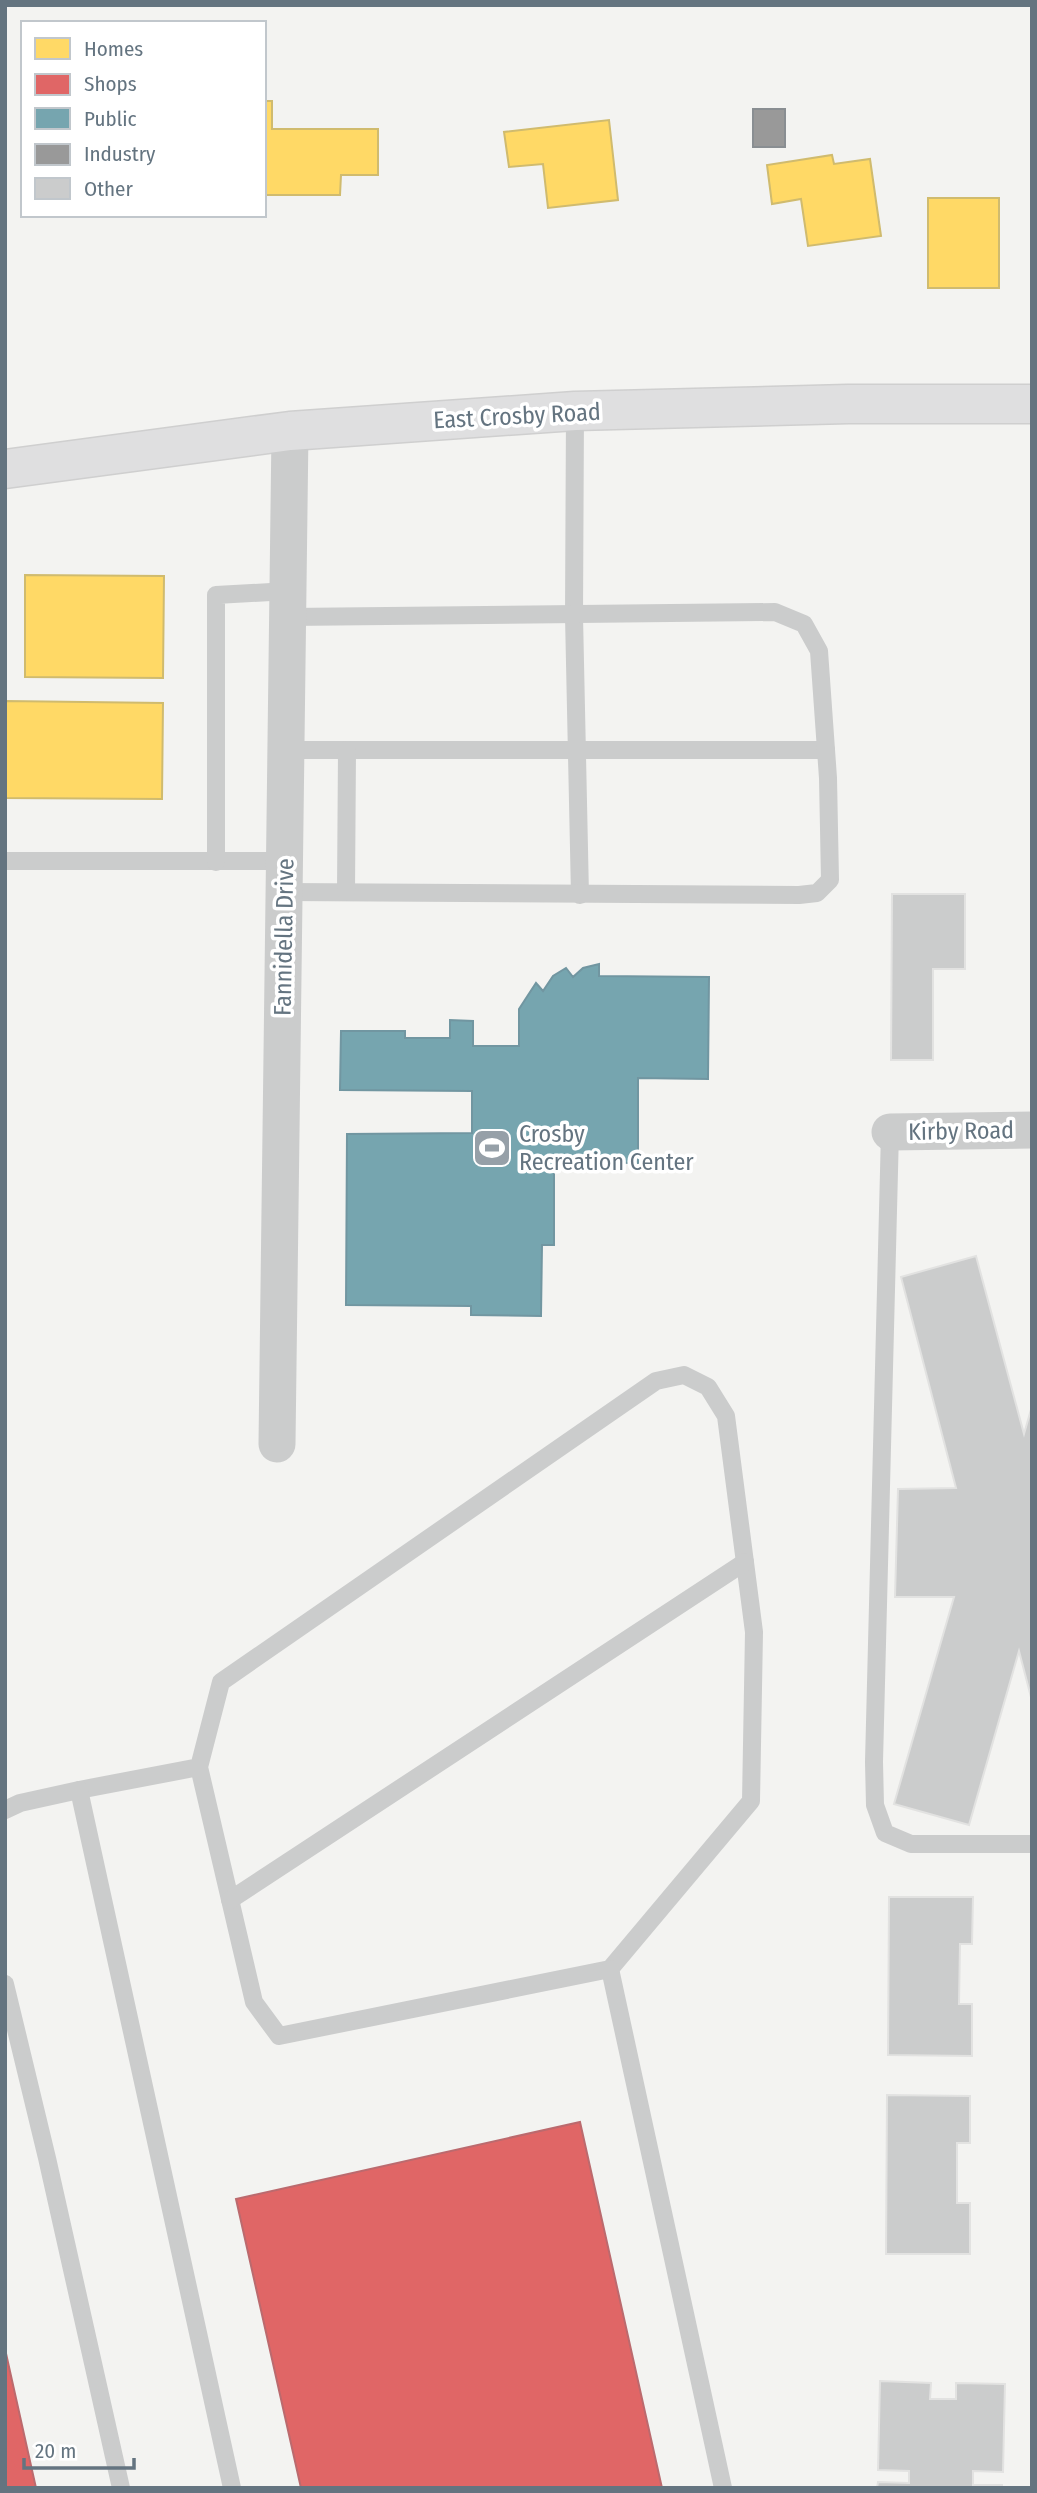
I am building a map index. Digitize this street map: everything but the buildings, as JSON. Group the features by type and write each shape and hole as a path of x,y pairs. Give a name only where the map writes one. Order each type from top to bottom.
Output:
{"street":[{"name":"East Crosby Road","path":"5,469 290,431 575,411 848,404 1032,404"},
{"name":"Fannidella Drive","path":"277,1444 290,431"},
{"name":"Kirby Road","path":"890,1132 1032,1130"}],"lane":[{"path":"575,411 574,616 580,895"},
{"path":"5,861 216,862 346,892 580,895 817,893 830,880 826,750 819,651 804,624 775,612 574,616 288,604 216,594 216,862"},
{"path":"286,750 826,750"},
{"path":"346,892 347,750"},
{"path":"890,1132 874,1805 885,1833 911,1844 1032,1844"},
{"path":"684,1375 708,1387 726,1416 754,1632 751,1801 610,1969 279,2036 254,2002 199,1767 221,1682 656,1381 684,1375"},
{"path":"230,1900 745,1562"},
{"path":"5,1810 20,1803 199,1767"},
{"path":"79,1790 232,2488"},
{"path":"610,1969 723,2488"},
{"path":"5,1984 121,2488"}],"place":[{"name":"Crosby Recreation Center","path":"492,1148"}]}
